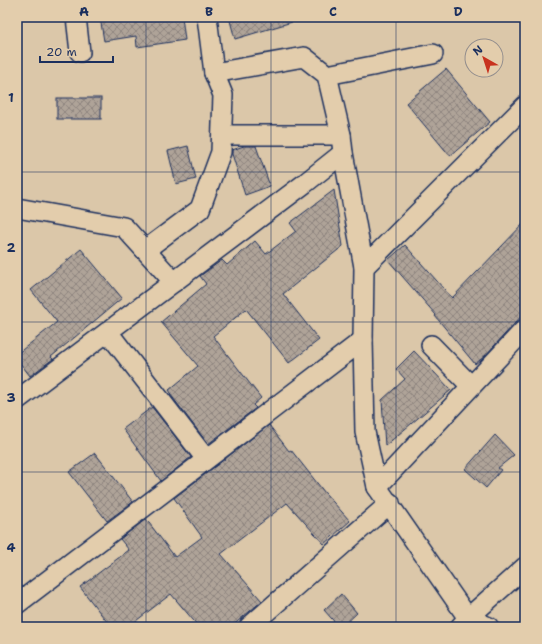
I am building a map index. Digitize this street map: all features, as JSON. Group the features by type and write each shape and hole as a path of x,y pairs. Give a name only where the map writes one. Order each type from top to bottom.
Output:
{"street":[{"path":"76,17 80,52"},
{"path":"145,250 200,209 221,152 223,95 214,73 207,17"},
{"path":"328,75 433,54"},
{"path":"214,73 304,58 328,75 364,266 362,340 365,432 377,487 390,503 463,622 489,627"},
{"path":"364,266 525,106"},
{"path":"222,135 342,144"},
{"path":"17,400 304,184 342,144"},
{"path":"17,208 124,227 174,282"},
{"path":"377,487 525,329"},
{"path":"108,332 206,460"},
{"path":"17,604 362,340"},
{"path":"431,346 471,386"},
{"path":"249,627 390,503"},
{"path":"463,622 525,567"}],"building":[{"path":"100,17 182,17 185,40 137,47 136,36 104,41"},
{"path":"229,17 291,17 292,22 235,39"},
{"path":"446,69 490,122 450,156 406,103"},
{"path":"57,98 101,98 101,119 57,119"},
{"path":"188,146 196,179 176,184 168,151"},
{"path":"244,146 256,146 270,186 245,195 232,154 232,150"},
{"path":"334,190 343,246 283,294 319,340 289,363 246,309 213,336 261,398 253,405 256,408 208,444 170,394 171,393 169,390 198,366 161,322 206,284 200,276 222,260 227,265 255,241 266,254 296,231 290,223"},
{"path":"525,222 525,312 485,356 475,364 435,316 436,315 388,260 405,245 452,298"},
{"path":"81,249 122,298 51,357 53,359 30,376 17,359 17,354 57,322 31,290"},
{"path":"414,351 451,390 385,446 382,400 405,379 396,369"},
{"path":"152,407 191,457 161,481 123,429"},
{"path":"269,425 289,451 291,450 325,493 350,521 324,544 287,503 221,554 262,601 231,627 199,627 171,594 128,627 111,627 80,587 129,550 120,539 146,519 175,557 202,537 174,498"},
{"path":"495,435 514,455 498,468 501,470 486,488 465,469"},
{"path":"95,453 133,502 107,521 69,472"},
{"path":"341,594 357,613 342,627 339,627 324,610"}]}
